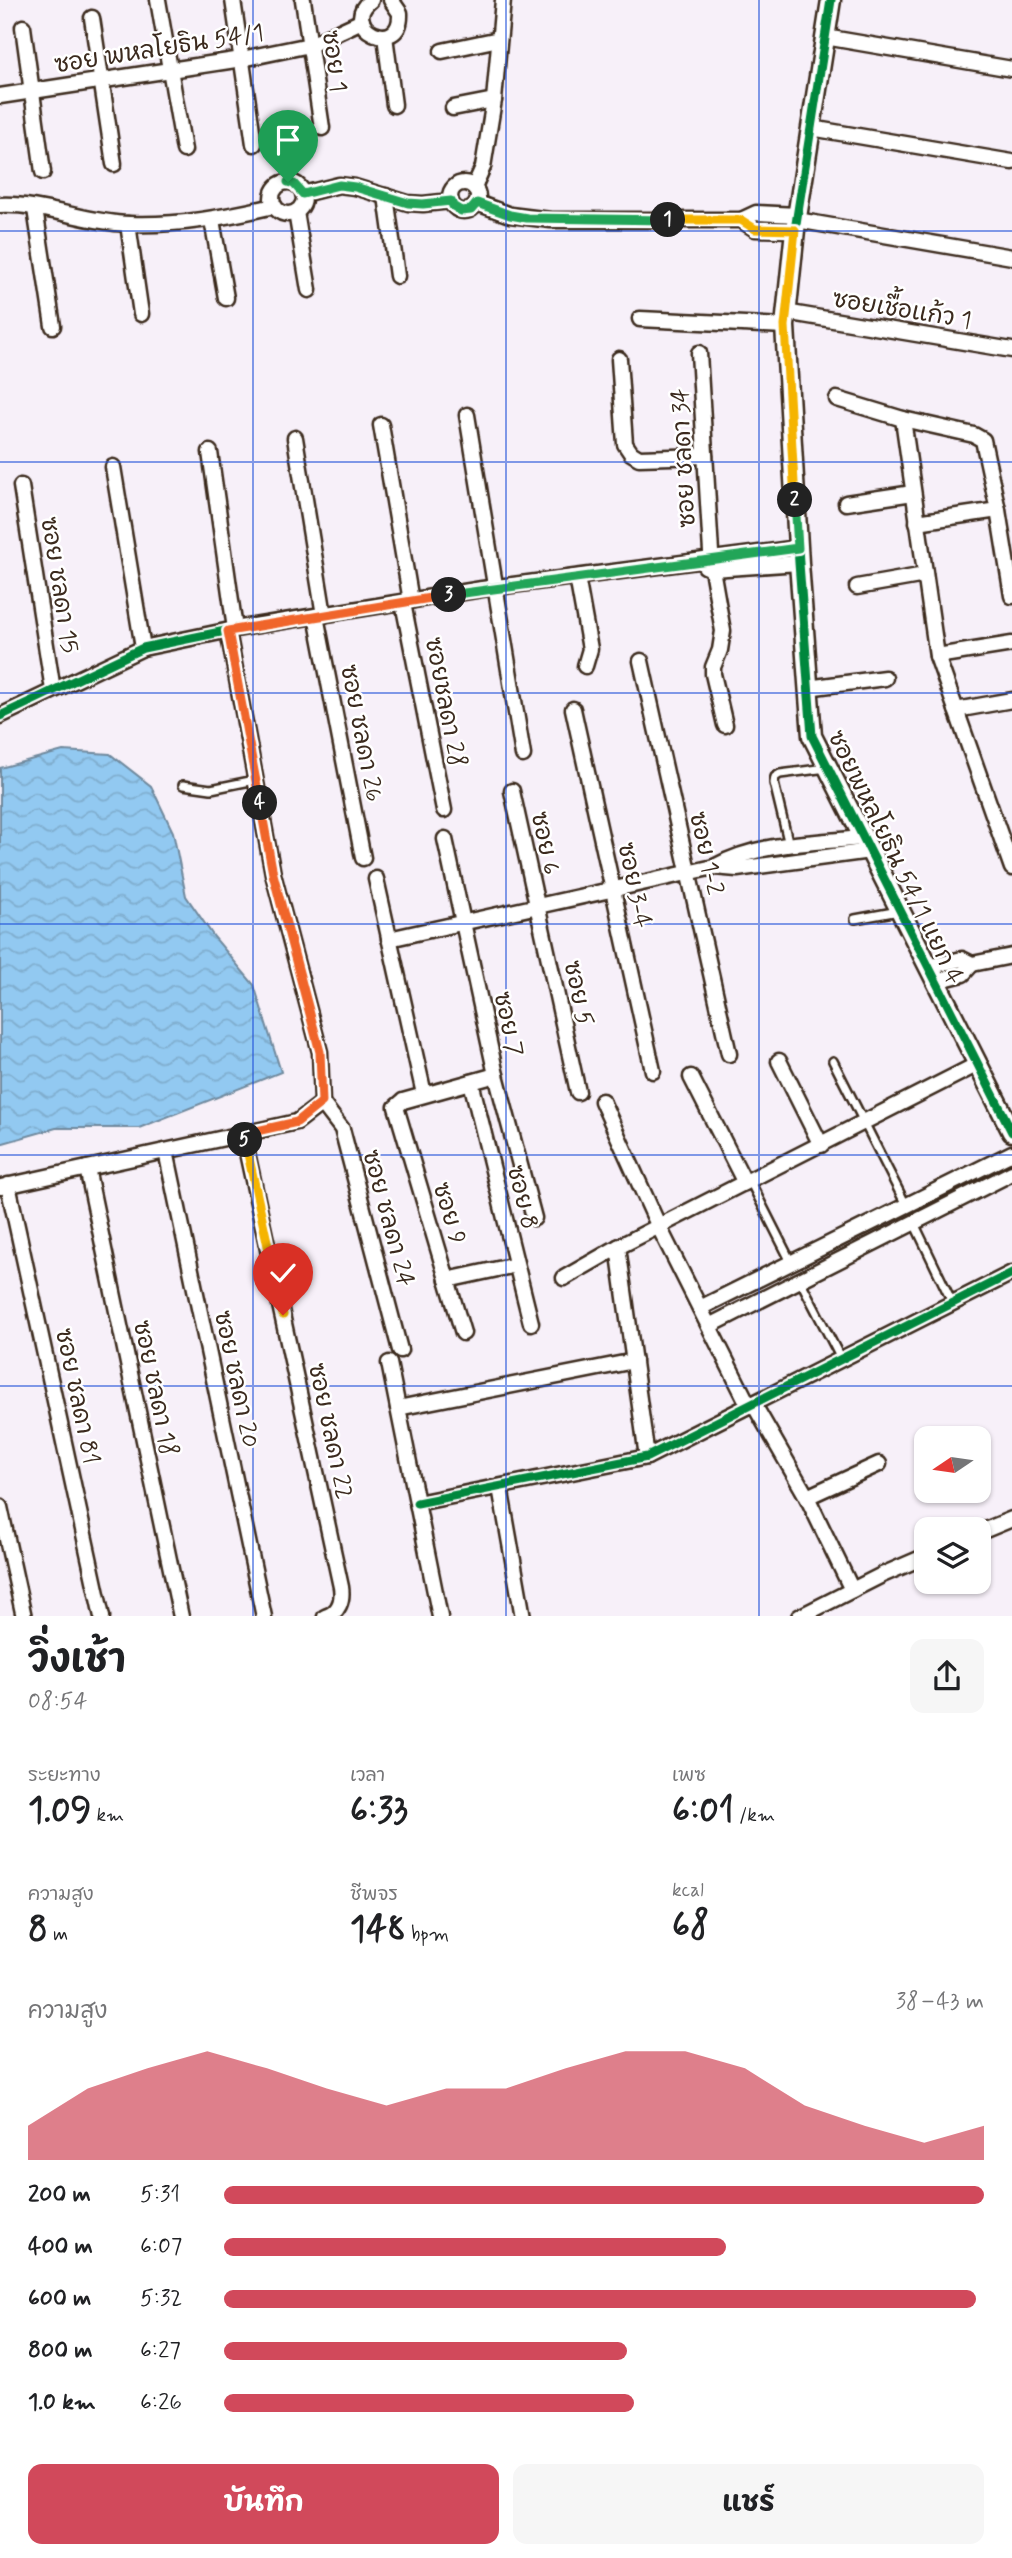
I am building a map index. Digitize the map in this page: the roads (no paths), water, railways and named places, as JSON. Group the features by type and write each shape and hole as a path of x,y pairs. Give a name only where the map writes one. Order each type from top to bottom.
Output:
{"street":[{"path":"158,0 184,150"},
{"path":"233,0 254,144"},
{"name":"ซอย 1","path":"303,0 322,128"},
{"path":"371,0 363,9 362,21 368,31 379,36 385,36 395,30 400,19 398,7 391,0"},
{"path":"474,187 483,167 494,100 503,0"},
{"name":"ซอยพหลโยธิน 54/1 แยก 4","path":"831,0 796,222 785,319 798,556 812,736 1012,1132"},
{"path":"92,18 114,164"},
{"name":"ซอย พหลโยธิน 54/1","path":"0,96 242,59 310,44 362,21"},
{"path":"23,27 43,172"},
{"path":"385,36 394,105"},
{"path":"825,37 1012,69"},
{"path":"442,51 499,39"},
{"path":"453,108 494,100"},
{"path":"811,128 1012,162"},
{"path":"281,183 294,184 303,194 302,204 296,212 284,214 274,206 272,193 281,183"},
{"path":"466,183 474,187 478,197 471,210 461,211 453,206 451,201 451,192 457,185 466,183"},
{"path":"303,194 339,185 423,204 451,201"},
{"path":"386,196 397,276"},
{"path":"477,203 510,215 551,220 741,220 755,229 796,222 1012,257"},
{"path":"0,205 128,224 212,220 274,206"},
{"path":"35,209 53,326"},
{"path":"296,212 309,290"},
{"path":"212,220 226,298"},
{"path":"128,224 141,314"},
{"name":"ซอยเชื้อแก้ว 1","path":"640,319 785,319 1012,350"},
{"name":"ซอย ชลดา 34","path":"699,353 707,563 723,631 713,674 725,725"},
{"path":"620,359 625,444 631,453 639,458 705,456"},
{"path":"837,399 902,419 974,435 983,440 1012,596"},
{"path":"467,415 523,755"},
{"path":"902,419 937,656 1012,868"},
{"name":"ซอยชลดา 28","path":"381,425 407,602 444,810"},
{"name":"ซอย ชลดา 26","path":"295,438 320,615 363,859"},
{"path":"4,1186 297,1122 322,1102 320,1052 273,874 256,780 231,630 209,452"},
{"path":"113,467 143,648"},
{"name":"ซอย ชลดา 15","path":"22,486 53,690"},
{"path":"846,503 913,493"},
{"path":"917,522 998,510"},
{"path":"0,716 143,648 231,630 577,577 798,556"},
{"path":"857,587 925,575"},
{"path":"577,577 590,649 585,666"},
{"path":"937,656 1012,644"},
{"name":"ซอย 1-2","path":"641,661 729,1054"},
{"path":"807,688 885,678"},
{"path":"956,710 1012,700"},
{"name":"ซอย 3-4","path":"573,709 653,1071"},
{"name":"ซอย 6","path":"512,791 536,904"},
{"name":"ซอย 7","path":"444,839 496,1075 534,1218"},
{"path":"714,866 737,869 867,844"},
{"path":"389,939 714,866 733,856 789,845 867,844"},
{"path":"376,879 424,1094 496,1075"},
{"name":"ซอย 5","path":"536,904 578,1093"},
{"path":"932,974 963,974 972,964 1012,956"},
{"path":"779,1061 821,1145"},
{"path":"564,1278 618,1247 978,1064"},
{"path":"691,1077 748,1182"},
{"name":"ซอย 8","path":"471,1082 531,1323"},
{"name":"ซอย 9","path":"424,1094 403,1101 397,1107 397,1114 463,1333"},
{"path":"602,1101 659,1227 709,1326 751,1405 807,1497 852,1590"},
{"name":"ซอย ชลดา 24","path":"322,1102 342,1129 400,1350"},
{"name":"ซอย ชลดา 22","path":"243,1134 341,1587 341,1598 330,1615"},
{"name":"ซอย ชลดา 20","path":"166,1151 264,1616"},
{"path":"700,1308 1012,1153"},
{"path":"985,1167 993,1183"},
{"name":"ซอย ชลดา 18","path":"87,1168 181,1616"},
{"path":"709,1326 1012,1173"},
{"name":"ซอย ชลดา 81","path":"4,1186 102,1616"},
{"path":"854,1231 863,1248"},
{"path":"618,1247 648,1457"},
{"path":"447,1280 516,1265"},
{"path":"417,1503 648,1457 1012,1273"},
{"path":"398,1408 634,1361"},
{"path":"389,1363 440,1616"},
{"path":"807,1497 879,1464"},
{"path":"500,1487 523,1616"},
{"path":"0,1507 24,1616"},
{"path":"991,1528 1012,1519"},
{"path":"799,1616 914,1562"}],"lane":[{"path":"789,845 774,783 775,777 827,767"},
{"path":"183,785 211,789 256,780"},
{"path":"855,919 900,910"},
{"path":"833,1061 906,1205"},
{"path":"748,1182 791,1262"},
{"path":"914,1223 953,1303"},
{"path":"800,1280 841,1359"}],"water":[{"path":"63,751 110,754 151,786 173,832 186,896 214,937 254,985 281,1072 139,1128 56,1128 0,1144 0,768"}]}
